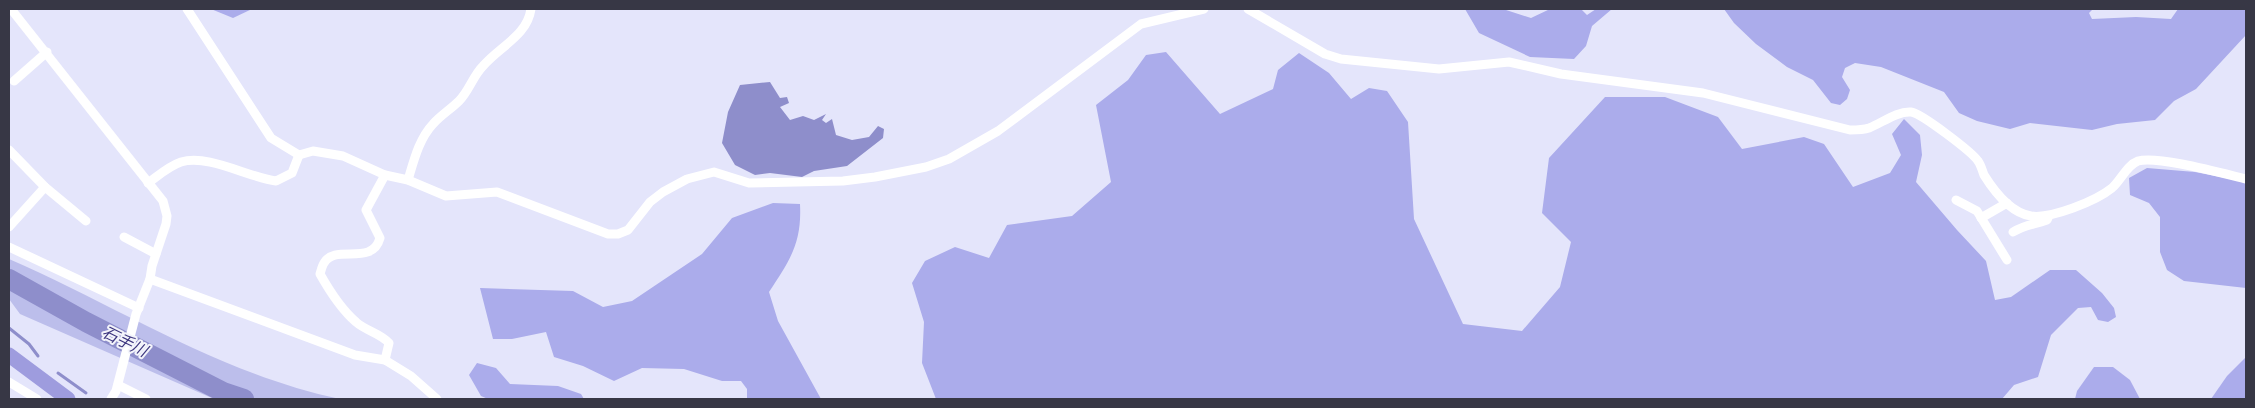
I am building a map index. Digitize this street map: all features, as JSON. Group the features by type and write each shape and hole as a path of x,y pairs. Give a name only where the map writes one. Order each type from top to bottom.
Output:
{"highway":[{"path":"9,355 68,399"}],"street":[{"path":"11,9 164,201 167,209 166,224 150,279 138,311 118,385 111,399"},
{"path":"187,9 271,138 299,156"},
{"path":"408,180 421,142 431,126 460,100 481,67 499,49 520,34 526,26 531,9"},
{"path":"148,183 168,168 180,162 194,160 276,182 292,173 299,156 313,151 327,152 343,156 385,175 408,180 446,196 497,192 608,234 618,234 628,230 650,202 687,178 714,172 749,183 843,181 926,167 949,159 998,130 1141,24 1204,9"},
{"path":"1248,9 1325,54 1356,62 1439,69 1509,62 1561,74 1703,94 1850,130 1867,129 1904,113 1912,112 1929,121 1978,160 1984,174 2007,203 2020,213 2028,216 2048,215 2101,195 2120,180 2133,164 2141,160 2181,164 2246,178"},
{"path":"14,81 47,52"},
{"path":"9,150 44,188 86,221"},
{"path":"385,175 366,210 380,238 378,246 372,251 332,256 324,262 320,274 327,287 355,322 383,337 388,343 385,360"},
{"path":"9,226 44,188"},
{"path":"1956,200 1977,211 2007,260"},
{"path":"1981,218 2007,203"},
{"path":"2013,232 2025,225 2034,225 2047,220 2048,215"},
{"path":"124,236 156,254"},
{"path":"9,247 138,311"},
{"path":"150,279 355,355 385,360 410,376 437,399"},
{"path":"9,382 37,399"},
{"path":"118,385 146,399"}],"shaded area":[{"path":"211,9 252,9 233,18"},
{"path":"1465,9 1503,9 1531,18 1550,9 1581,9 1587,15 1596,9 1612,9 1592,26 1586,46 1574,59 1530,57 1479,33"},
{"path":"1724,9 2093,9 2089,13 2092,19 2136,17 2171,19 2178,9 2246,9 2246,35 2196,89 2174,101 2155,120 2117,124 2092,130 2030,123 2010,129 1977,121 1959,113 1944,92 1881,67 1855,63 1845,68 1842,77 1850,90 1847,99 1840,105 1831,103 1813,80 1787,67 1756,44 1734,23"},
{"path":"1166,52 1220,114 1273,89 1278,70 1299,53 1329,73 1351,99 1369,88 1387,91 1408,122 1414,219 1463,324 1522,331 1560,287 1571,242 1542,213 1549,158 1605,97 1665,97 1718,117 1742,149 1804,137 1824,144 1853,187 1890,173 1901,155 1892,134 1904,119 1920,135 1922,155 1916,182 1986,261 1995,300 2011,297 2050,270 2076,270 2102,293 2114,308 2116,317 2108,322 2098,320 2091,307 2078,308 2051,335 2038,377 2014,385 2002,399 936,399 922,363 924,322 912,283 925,261 955,247 989,258 1007,225 1072,216 1111,182 1096,105 1128,80 1146,55"},
{"path":"770,82 780,98 787,97 789,103 780,107 790,120 803,116 814,120 826,114 822,120 826,123 832,119 836,135 852,140 869,137 878,126 884,129 883,138 847,166 814,171 802,177 770,173 755,175 735,165 722,143 728,112 740,85"},
{"path":"2147,168 2195,172 2246,182 2246,288 2184,281 2167,270 2160,252 2160,217 2149,203 2130,195 2129,178"},
{"path":"773,203 800,204 797,241 789,260 769,292 778,321 821,399 747,399 747,389 741,381 722,381 684,369 642,368 614,381 583,366 554,357 546,332 512,339 493,339 480,288 573,291 603,307 632,301 702,254 732,218"},
{"path":"9,259 212,357 254,374 340,399 214,399 20,314 9,299"},
{"path":"2246,357 2246,399 2211,399 2227,376"},
{"path":"477,363 496,368 510,384 558,386 581,394 584,399 488,399 481,396 469,375"},
{"path":"2094,367 2113,367 2130,380 2140,399 2075,399 2077,391"}],"waterway":[{"name":"石手川","path":"9,279 86,322 223,392 244,399"},
{"path":"9,328 29,344 38,356"},
{"path":"58,373 86,393"}]}
